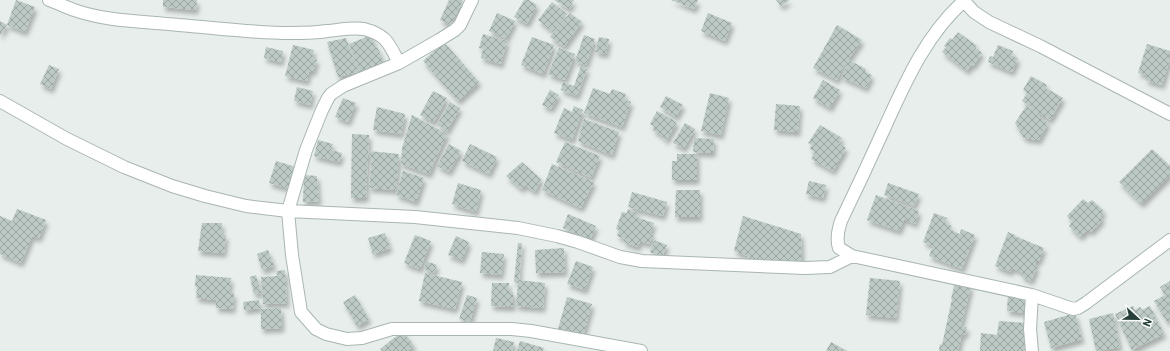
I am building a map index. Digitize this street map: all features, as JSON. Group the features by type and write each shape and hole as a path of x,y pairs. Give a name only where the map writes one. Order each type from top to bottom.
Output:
{"street":[{"path":"49,0 75,11 120,20 178,24 242,32 297,33 326,32 355,28 363,29 383,37 389,43 399,63"},
{"path":"472,0 460,25 455,30 399,63 343,86 331,94 328,98 306,150 288,211 292,255 301,312 316,329 326,334 347,339 362,338 392,329 512,328 641,351"},
{"path":"1170,114 1040,46 989,22 974,12 964,0 944,22 924,49 904,86 841,221 838,232 838,247 852,256 1032,295 1069,308 1078,308 1170,240"},
{"path":"0,101 68,139 124,167 172,186 246,206 288,211 415,218 518,228 564,238 620,257 642,261 804,268 830,266 852,256"},
{"path":"1032,295 1030,329 1032,351"}],"building":[{"path":"16,0 35,7 25,32 7,25"},
{"path":"163,0 197,0 196,10 163,7"},
{"path":"449,0 463,0 451,25 440,20"},
{"path":"524,0 529,0 537,5 527,24 514,17"},
{"path":"554,0 574,0 569,9"},
{"path":"671,0 698,0 694,9"},
{"path":"776,0 790,0 781,6"},
{"path":"552,2 567,14 553,32 538,20"},
{"path":"497,13 515,21 506,39 489,31"},
{"path":"570,13 582,22 564,47 550,37"},
{"path":"708,13 732,23 725,41 701,31"},
{"path":"0,21 7,25 0,36"},
{"path":"837,25 862,40 844,66 837,80 813,68"},
{"path":"958,32 977,46 975,48 982,53 973,66 971,65 967,71 942,52 946,47 944,46 950,38 952,40"},
{"path":"483,34 507,41 501,64 481,58 483,49 479,48"},
{"path":"371,35 384,64 360,73 349,44"},
{"path":"584,35 595,39 586,65 575,61"},
{"path":"532,37 554,45 543,74 521,65"},
{"path":"599,37 609,39 606,54 595,52"},
{"path":"346,38 358,72 338,77 327,42"},
{"path":"444,42 479,82 458,101 423,61"},
{"path":"1147,44 1170,51 1170,59 1162,85 1145,80 1147,75 1138,73"},
{"path":"293,45 314,50 312,58 317,60 313,72 309,71 307,81 285,76"},
{"path":"998,45 1013,51 1011,55 1018,58 1012,72 988,62 990,56 993,57"},
{"path":"266,47 283,51 281,62 264,58"},
{"path":"559,48 575,54 565,80 548,74"},
{"path":"849,60 866,69 865,72 872,75 866,88 841,77"},
{"path":"49,65 59,69 51,89 40,84"},
{"path":"581,66 587,69 577,96 561,90 563,82 574,86"},
{"path":"1031,76 1047,85 1046,88 1063,98 1050,120 1030,109 1031,107 1022,101 1027,93 1023,90"},
{"path":"823,80 840,90 830,108 813,98"},
{"path":"297,87 313,91 310,105 294,101"},
{"path":"593,88 610,94 612,89 626,94 624,99 631,102 622,127 584,113"},
{"path":"550,90 559,95 551,109 542,105"},
{"path":"433,91 447,98 434,122 420,115"},
{"path":"710,93 729,98 721,135 701,131"},
{"path":"666,96 683,105 676,117 660,107"},
{"path":"343,98 356,103 348,122 335,117"},
{"path":"450,102 460,108 447,131 437,125"},
{"path":"776,104 800,106 798,132 774,130"},
{"path":"574,106 583,110 572,140 554,133 564,108 572,112"},
{"path":"1026,106 1048,123 1039,140 1024,138 1015,123"},
{"path":"377,107 405,114 401,134 373,130"},
{"path":"657,111 677,122 666,141 661,135 653,130 654,126 650,124"},
{"path":"412,115 447,134 429,174 401,164 402,148"},
{"path":"584,119 619,132 612,155 578,141"},
{"path":"685,123 695,129 684,148 673,143"},
{"path":"820,125 842,138 839,144 846,148 833,171 811,159 815,152 810,149 812,145 808,143"},
{"path":"352,134 369,135 366,198 351,198"},
{"path":"694,138 714,139 713,153 693,152"},
{"path":"318,140 333,144 331,150 342,153 339,162 314,156"},
{"path":"565,142 600,156 591,178 556,162"},
{"path":"449,144 461,151 449,172 437,166"},
{"path":"470,144 497,157 489,174 462,161"},
{"path":"1152,149 1170,166 1170,175 1141,204 1119,182"},
{"path":"369,151 399,154 396,190 369,188 372,157 369,157"},
{"path":"677,154 697,154 697,180 672,180 672,161 677,161"},
{"path":"276,161 296,167 290,189 269,183"},
{"path":"522,162 541,179 535,192 525,185 521,189 506,176"},
{"path":"552,164 594,182 581,208 542,190"},
{"path":"403,171 424,178 416,202 396,195"},
{"path":"304,175 317,176 319,201 303,202"},
{"path":"809,181 826,185 823,198 806,194"},
{"path":"458,183 481,190 476,212 452,204"},
{"path":"888,183 919,194 914,206 884,195"},
{"path":"676,190 700,190 700,217 675,217"},
{"path":"632,192 667,202 663,216 628,207"},
{"path":"876,195 919,211 915,224 904,219 899,231 867,220"},
{"path":"1083,199 1088,203 1092,200 1104,211 1100,216 1103,219 1091,232 1088,229 1080,237 1069,226 1072,222 1067,216"},
{"path":"17,209 46,220 39,238 32,236 21,263 0,254 0,216 12,221"},
{"path":"628,209 638,213 636,217 654,223 650,234 653,235 649,244 640,241 638,247 623,242 625,239 617,236 619,230 616,229 622,212 627,213"},
{"path":"934,213 947,218 945,223 952,226 950,230 960,234 961,229 975,235 962,269 929,256 933,246 923,242"},
{"path":"568,214 596,226 590,240 563,228"},
{"path":"743,216 801,234 802,260 751,262 747,256 734,251"},
{"path":"202,223 222,223 221,235 226,235 224,253 198,251"},
{"path":"1008,232 1044,248 1039,261 1036,261 1035,266 1037,267 1031,281 1021,276 1022,272 1012,268 1010,272 995,266"},
{"path":"385,233 390,248 373,254 368,238"},
{"path":"415,235 431,241 420,269 404,263"},
{"path":"456,236 469,242 462,260 448,255"},
{"path":"654,240 667,245 662,257 650,252"},
{"path":"518,243 522,243 519,280 545,283 543,308 516,306 518,283 514,282"},
{"path":"564,248 565,272 536,273 535,250"},
{"path":"268,250 274,266 262,270 257,254"},
{"path":"482,252 504,254 501,275 480,273"},
{"path":"426,261 437,265 434,273 424,269"},
{"path":"576,261 593,267 585,290 567,284"},
{"path":"285,270 287,303 263,304 261,277 277,276 276,271"},
{"path":"425,273 462,282 455,309 419,301"},
{"path":"196,275 231,278 229,293 234,293 233,309 216,308 216,300 196,298"},
{"path":"256,275 261,293 254,294 250,277"},
{"path":"870,278 900,281 896,318 866,315"},
{"path":"1170,281 1170,320 1167,322 1154,301 1165,295 1160,287"},
{"path":"955,282 971,286 961,326 967,327 965,335 962,334 958,351 939,351 940,344 942,345"},
{"path":"492,283 509,283 508,291 513,292 513,307 491,306"},
{"path":"1008,293 1028,295 1027,313 1007,311"},
{"path":"355,295 369,319 357,326 343,302"},
{"path":"467,295 477,298 470,322 459,319"},
{"path":"567,297 592,304 583,336 558,329"},
{"path":"259,300 260,308 244,310 243,302"},
{"path":"1133,306 1135,310 1140,307 1142,310 1150,306 1164,334 1132,350 1115,314"},
{"path":"281,308 282,328 261,329 261,309"},
{"path":"1075,313 1082,339 1051,348 1044,322"},
{"path":"1113,313 1120,347 1096,351 1089,319"},
{"path":"999,321 1027,323 1024,351 980,351 981,333 997,335"},
{"path":"403,331 414,346 407,351 382,351 380,349"},
{"path":"496,338 514,342 512,351 493,351"},
{"path":"520,341 544,348 543,351 517,351"},
{"path":"831,342 847,351 826,351"}]}
